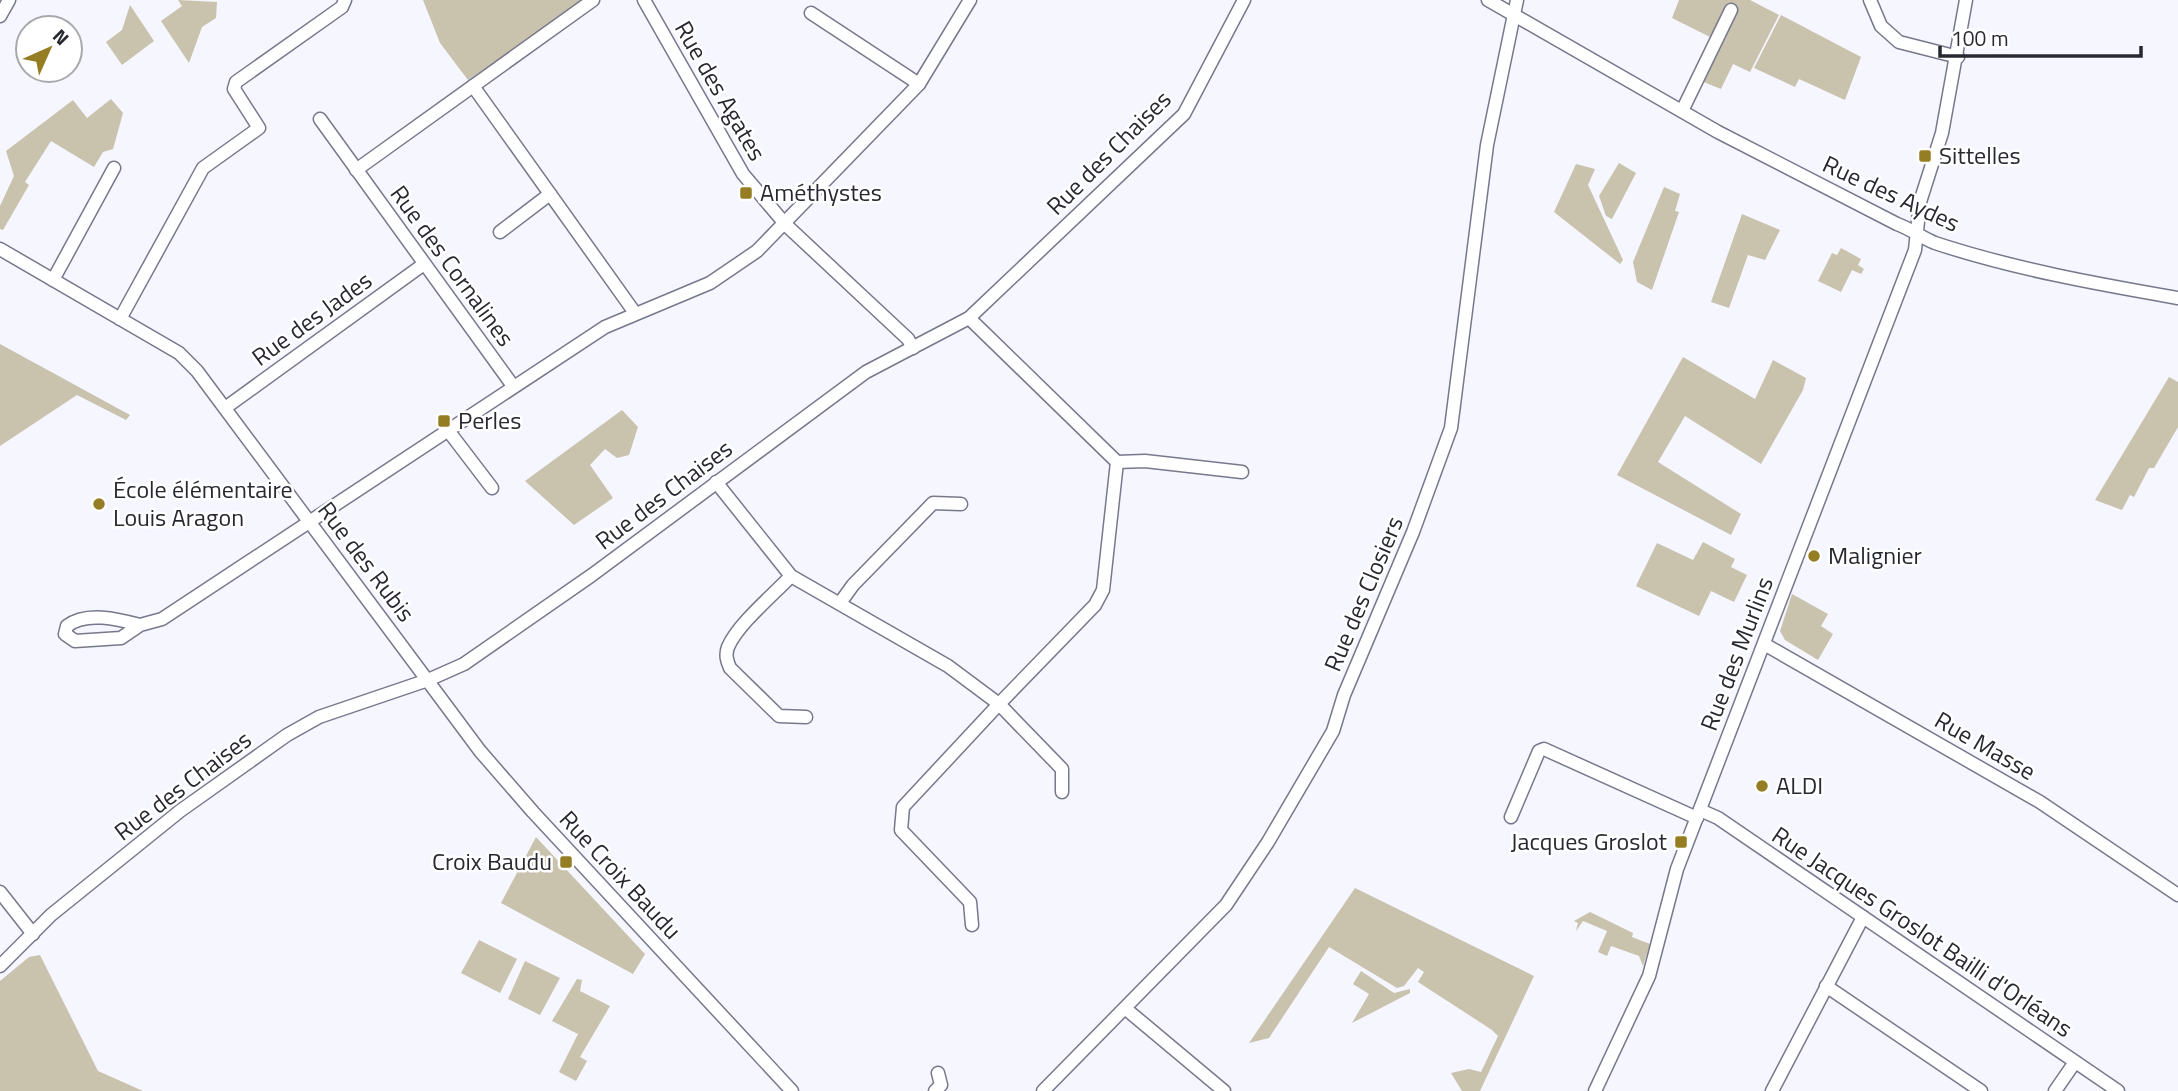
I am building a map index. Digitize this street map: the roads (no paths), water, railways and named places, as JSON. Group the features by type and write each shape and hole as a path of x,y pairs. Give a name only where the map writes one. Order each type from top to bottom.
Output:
{"street":[{"path":"0,16 9,0"},
{"path":"120,319 203,168 259,128 234,89 236,82 342,7 345,0"},
{"path":"356,170 593,0"},
{"name":"Rue des Agates","path":"644,0 743,174 786,225 908,339 913,348"},
{"path":"140,625 116,618 74,620 67,626 65,634 75,641 121,638 140,625 162,619 605,327 710,283 758,251 786,225 919,84 970,0"},
{"name":"Rue des Chaises","path":"0,966 51,915 180,811 287,735 319,717 455,669 489,648 866,372 969,318 1184,114 1244,0"},
{"name":"Rue des Aydes","path":"1488,0 1682,111 1897,224 1916,231 1931,242 1997,260 2178,298"},
{"name":"Rue des Closiers","path":"1043,1091 1074,1056 1126,1009 1226,905 1268,842 1333,731 1344,695 1413,532 1451,428 1487,145 1517,0"},
{"path":"1870,0 1881,26 1899,42 1958,57"},
{"name":"Rue des Murlins","path":"1595,1091 1649,976 1676,869 1915,250 1920,202 1942,133 1958,57 1966,0"},
{"path":"1682,111 1731,9"},
{"path":"811,13 919,84"},
{"path":"473,86 635,313"},
{"name":"Rue des Cornalines","path":"320,118 513,386"},
{"path":"53,279 114,168"},
{"path":"500,232 550,194"},
{"name":"Rue des Rubis","path":"0,248 179,353 197,371 428,680"},
{"name":"Rue des Jades","path":"225,408 424,264"},
{"path":"969,318 1117,462 1145,461 1242,472"},
{"path":"447,429 492,488"},
{"path":"972,925 970,902 901,830 900,817 903,807 1094,605 1102,590 1117,462"},
{"path":"716,482 791,576 948,666 999,704 1062,769 1062,792"},
{"path":"840,603 853,585 933,503 961,504"},
{"path":"791,576 735,636 727,649 726,658 730,668 779,716 806,717"},
{"name":"Rue Masse","path":"1765,644 2039,802 2178,895"},
{"name":"Rue Croix Baudu","path":"428,680 480,751 533,812 792,1091"},
{"name":"Rue Jacques Groslot Bailli d'Orléans","path":"1511,817 1539,751 1544,749 1698,814 1718,818 2075,1062 2100,1086 2118,1091"},
{"path":"0,892 33,934"},
{"path":"1772,1091 1863,917"},
{"path":"1826,986 1973,1089"},
{"path":"1126,1009 1224,1091"},
{"path":"2055,1091 2075,1062"},
{"path":"935,1091 941,1085 939,1073"}],"place":[{"name":"Sittelles","path":"1925,156"},
{"name":"Améthystes","path":"746,193"},
{"name":"Perles","path":"444,421"},
{"name":"École élémentaire Louis Aragon","path":"99,504"},
{"name":"Malignier","path":"1814,556"},
{"name":"ALDI","path":"1762,786"},
{"name":"Jacques Groslot","path":"1681,842"},
{"name":"Croix Baudu","path":"566,862"}]}
